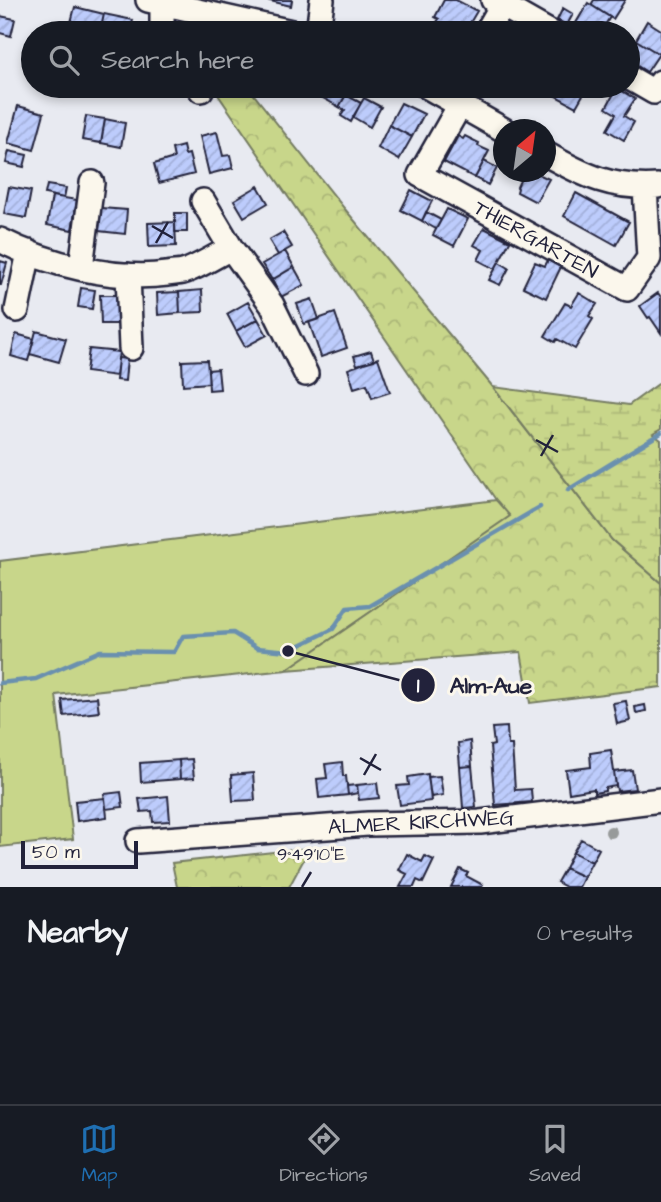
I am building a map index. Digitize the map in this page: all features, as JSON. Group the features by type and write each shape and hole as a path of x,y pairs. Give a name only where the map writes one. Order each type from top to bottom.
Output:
{"street":[{"path":"319,21 322,0"},
{"path":"160,21 155,1 243,21"},
{"path":"491,21 500,2 531,21"},
{"path":"640,84 654,92 661,82"},
{"name":"THIERGARTEN","path":"455,98 420,175 627,289 649,258 653,187"},
{"path":"456,98 493,123"},
{"path":"556,160 589,177 610,184 653,187"},
{"path":"81,267 92,183"},
{"path":"203,201 231,248 272,305 306,374"},
{"path":"0,240 44,258 81,267 152,276 183,272 231,248"},
{"path":"17,310 29,252"},
{"path":"128,275 131,348"},
{"name":"ALMER KIRCHWEG","path":"138,841 368,824 480,822 661,800"}],"green space":[{"path":"220,98 257,98 493,387 612,540 661,583 661,687 530,703 521,652 286,670 510,516 496,500"},
{"path":"661,382 661,429 653,434 661,440 661,583 612,540 493,387 629,405"},
{"path":"496,500 511,516 286,670 56,695 73,839 0,847 0,561"},
{"path":"310,848 289,887 177,887 172,863"}],"building":[{"path":"266,0 292,0 291,6"},
{"path":"444,0 456,0 477,11 471,21 438,21 439,19 435,17"},
{"path":"594,0 625,0 613,19 591,5"},
{"path":"588,3 610,17 608,21 577,21"},
{"path":"75,7 104,14 103,21 71,21"},
{"path":"563,8 573,14 569,21 557,20"},
{"path":"104,14 133,20 133,21 103,21"},
{"path":"0,16 15,19 11,36 0,33"},
{"path":"647,21 661,30 659,54 640,42 640,33"},
{"path":"640,42 659,54 647,72 640,68"},
{"path":"323,98 344,98 339,107"},
{"path":"344,98 352,98 361,103 351,122 341,116 345,110 339,107"},
{"path":"364,98 381,107 370,127 353,117"},
{"path":"559,98 581,98 576,107"},
{"path":"612,98 635,99 624,116 634,122 624,140 607,130 616,114 606,108"},
{"path":"401,103 424,114 412,137 389,125"},
{"path":"18,106 44,113 34,150 8,143"},
{"path":"86,116 105,119 101,143 82,140"},
{"path":"105,119 125,123 121,147 101,143"},
{"path":"389,125 412,137 399,160 378,148"},
{"path":"217,132 223,156 230,155 233,168 209,174 200,136"},
{"path":"458,136 463,139 465,136 489,151 475,178 444,162"},
{"path":"183,146 185,155 189,154 194,174 159,183 154,164 174,158 172,149"},
{"path":"9,151 27,155 24,167 6,163"},
{"path":"484,161 493,166 493,176 488,185 475,178"},
{"path":"519,182 547,182 536,202 517,192"},
{"path":"47,185 66,188 64,198 45,194"},
{"path":"258,186 268,203 244,217 234,200"},
{"path":"9,187 31,191 26,218 4,214"},
{"path":"411,190 432,201 422,221 401,210"},
{"path":"576,193 629,222 616,245 564,216"},
{"path":"52,196 77,200 72,230 47,225"},
{"path":"101,208 127,210 125,234 99,231"},
{"path":"447,209 468,219 454,246 433,235"},
{"path":"426,212 441,220 436,229 422,221"},
{"path":"175,213 187,213 187,232 175,232"},
{"path":"175,222 176,246 149,247 148,223"},
{"path":"484,228 510,241 495,269 478,260 483,250 474,245"},
{"path":"283,232 292,247 278,255 269,240"},
{"path":"285,251 294,267 272,280 262,264"},
{"path":"548,260 561,267 546,298 523,287 535,262 545,266"},
{"path":"0,261 7,263 1,285 0,285"},
{"path":"499,262 509,268 500,285 489,280"},
{"path":"294,267 304,285 281,297 272,280"},
{"path":"81,288 95,290 92,309 78,307"},
{"path":"202,290 203,312 180,313 179,292"},
{"path":"179,292 180,313 158,315 157,293"},
{"path":"579,293 597,304 589,316 593,319 575,349 545,336 565,303 571,306"},
{"path":"658,293 661,297 661,333 640,306"},
{"path":"100,295 120,295 121,324 101,324"},
{"path":"312,299 319,319 304,324 297,304"},
{"path":"248,302 258,319 236,331 227,314"},
{"path":"335,313 347,348 321,357 309,322"},
{"path":"258,319 267,335 245,347 236,331"},
{"path":"36,331 66,339 59,362 30,354"},
{"path":"16,334 34,339 28,361 11,356"},
{"path":"89,349 119,352 116,376 86,372"},
{"path":"371,351 374,360 357,365 354,356"},
{"path":"118,358 127,359 125,381 116,380"},
{"path":"378,358 390,392 372,398 367,384 354,388 348,369"},
{"path":"207,360 209,383 183,385 182,361"},
{"path":"218,369 220,389 209,390 208,370"},
{"path":"97,697 99,712 64,716 62,700"},
{"path":"626,701 630,721 617,724 613,703"},
{"path":"645,705 646,711 636,713 635,707"},
{"path":"507,727 508,745 512,745 515,790 531,789 532,802 495,805 490,746 494,745 492,728"},
{"path":"470,741 472,766 460,767 458,743"},
{"path":"611,750 616,786 594,793 594,789 569,793 566,770 591,767 590,753"},
{"path":"192,759 194,778 180,779 179,760"},
{"path":"179,760 180,779 141,782 140,763"},
{"path":"342,762 348,795 319,798 317,779 327,778 325,764"},
{"path":"472,766 476,807 463,808 460,767"},
{"path":"632,770 635,789 617,791 614,772"},
{"path":"253,773 255,800 233,801 231,775"},
{"path":"428,774 431,801 400,805 397,786 409,785 408,777"},
{"path":"440,776 443,795 431,797 428,777"},
{"path":"377,783 379,798 359,800 357,785"},
{"path":"357,785 358,793 348,795 347,786"},
{"path":"121,792 123,807 106,809 104,794"},
{"path":"168,796 170,821 153,822 152,811 141,812 139,799"},
{"path":"105,798 107,817 77,821 75,801"},
{"path":"581,839 599,849 592,862 573,852"},
{"path":"573,852 592,862 584,877 565,868"},
{"path":"407,854 422,862 425,856 434,860 423,883 417,880 414,887 400,887 407,874 399,870"},
{"path":"565,868 584,877 579,887 566,887 557,882"},
{"path":"460,869 468,873 466,876 483,885 482,887 451,887"}],"waterway":[{"path":"568,490 661,433"},
{"path":"0,683 36,679 100,651 174,652 183,636 233,633 257,648 288,651 333,629 347,608 370,606 540,507"}],"place":[{"name":"Alm-Aue","path":"288,651"}]}
